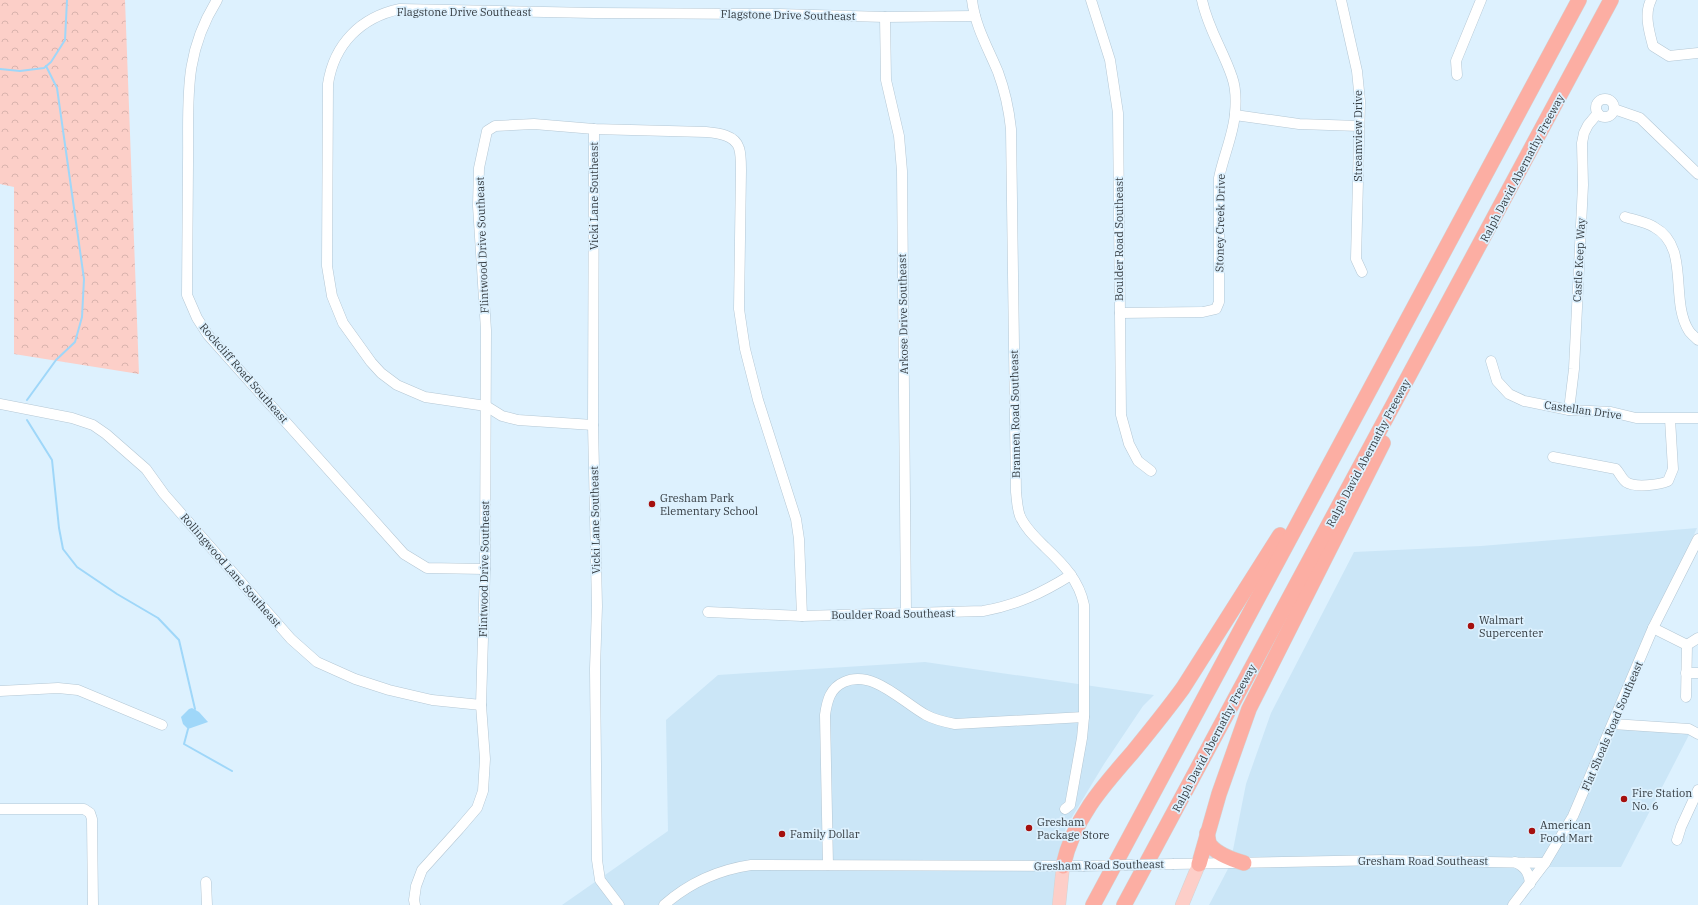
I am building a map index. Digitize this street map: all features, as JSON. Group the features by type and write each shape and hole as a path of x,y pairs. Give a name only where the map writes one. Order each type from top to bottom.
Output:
{"highway":[{"path":"1093,905 1362,401 1579,0"},
{"name":"Ralph David Abernathy Freeway","path":"1124,905 1611,0"},
{"path":"1199,864 1207,833 1249,709 1378,456 1425,347"},
{"path":"1064,866 1071,839 1082,815 1102,788 1166,712 1183,688 1362,401"},
{"path":"1207,833 1208,842 1213,848 1244,863"}],"main road":[{"path":"1182,905 1199,864"},
{"path":"1059,905 1064,866"}],"street":[{"name":"Rockcliff Road Southeast","path":"217,0 203,24 196,43 189,83 187,295 192,309 208,334 404,554 427,568 485,569"},
{"name":"Brannen Road Southeast","path":"972,0 975,16 1003,85 1011,124 1017,505 1020,516 1027,527 1071,575 1079,588 1084,605 1084,717 1082,738 1070,805 1066,809"},
{"name":"Boulder Road Southeast","path":"1091,0 1110,60 1118,113 1121,415 1123,429 1129,444 1138,461 1151,472"},
{"name":"Stoney Creek Drive","path":"1120,313 1219,311 1219,178 1222,162 1236,115 1236,97 1232,77 1206,19 1202,0"},
{"name":"Streamview Drive","path":"1341,0 1357,71 1360,101 1356,259 1362,272"},
{"path":"1457,75 1456,61 1481,0"},
{"path":"1651,0 1649,4 1647,24 1653,46 1669,56 1698,53"},
{"name":"Flagstone Drive Southeast","path":"593,424 518,420 502,416 486,406 425,397 406,390 393,382 371,362 349,332 335,305 329,286 327,266 328,84 332,64 336,55 341,46 354,31 371,19 400,10 601,14 779,14 885,17 975,16"},
{"name":"Arkose Drive Southeast","path":"885,17 886,80 899,136 902,171 906,613"},
{"name":"Castle Keep Way","path":"1569,410 1574,368 1581,229 1582,142 1588,125 1598,113 1596,107 1602,100 1610,101 1614,109 1640,118 1698,174"},
{"path":"1236,115 1299,124 1359,126"},
{"name":"Flintwood Drive Southeast","path":"415,905 414,900 416,886 422,870 477,808 483,791 485,759 481,705 485,569 486,330 478,206 479,168 487,132 495,126 534,124 594,129 720,133 730,137 739,147 741,170 740,319 745,349 756,393 796,519 799,539 802,616"},
{"name":"Vicki Lane Southeast","path":"594,129 593,424 597,606 595,669 597,860 600,880 619,905"},
{"path":"1625,217 1655,227 1666,236 1674,248 1680,308 1689,332 1698,340"},
{"name":"Castellan Drive","path":"1491,361 1497,381 1509,394 1524,401 1569,410 1611,412 1636,418 1698,418"},
{"name":"Rollingwood Lane Southeast","path":"0,404 72,418 93,425 106,434 146,469 164,494 291,639 317,662 355,679 389,690 432,700 481,705"},
{"path":"1553,456 1616,469 1627,482 1637,485 1660,484 1668,481 1673,469 1672,444 1664,438 1666,419"},
{"name":"Flat Shoals Road Southeast","path":"1513,905 1546,863 1573,816 1653,628 1698,539"},
{"name":"Boulder Road Southeast","path":"708,612 802,616 965,612 996,609 1036,596 1071,575"},
{"path":"1653,628 1687,645"},
{"path":"1687,645 1698,638"},
{"path":"1686,697 1687,645"},
{"path":"1686,673 1698,673"},
{"path":"828,865 825,715 827,700 834,689 842,683 851,679 866,679 880,685 926,715 944,722 955,724 1084,717"},
{"path":"0,691 58,688 78,690 162,725"},
{"path":"1613,724 1689,729 1698,734"},
{"path":"1677,840 1680,827 1698,790"},
{"path":"0,810 84,809 90,813 92,819 93,905"},
{"name":"Gresham Road Southeast","path":"664,905 696,882 712,874 731,868 761,865 1083,866 1385,860 1546,863"},
{"path":"1515,862 1523,866 1527,871 1530,884"},
{"path":"206,882 207,905"}],"shaded area":[{"path":"1697,528 1625,684 1608,727 1691,731 1621,867 1549,867 1515,905 1209,905 1230,865 1246,784 1271,713 1354,552 1481,546"},
{"path":"925,662 1154,695 1143,706 1104,764 1066,827 1053,905 562,905 668,831 666,720 718,675"}],"green space":[{"path":"0,0 125,0 139,374 14,354 14,187 0,184"}],"water":[{"path":"192,708 199,712 208,722 188,729 183,724 181,717"}],"waterway":[{"path":"0,69 20,71 44,68 51,62 65,40 67,0"},
{"path":"27,400 56,360 75,342 82,317 84,279 57,88 46,66"},
{"path":"27,420 52,460 59,528 63,549 77,567 117,594 158,618 179,640 195,709"},
{"path":"188,729 184,744 232,771"}],"place":[{"name":"Gresham Park Elementary School","path":"652,504"},
{"name":"Walmart Supercenter","path":"1471,626"},
{"name":"Fire Station No. 6","path":"1624,799"},
{"name":"Gresham Package Store","path":"1029,828"},
{"name":"American Food Mart","path":"1532,831"},
{"name":"Family Dollar","path":"782,834"}]}
